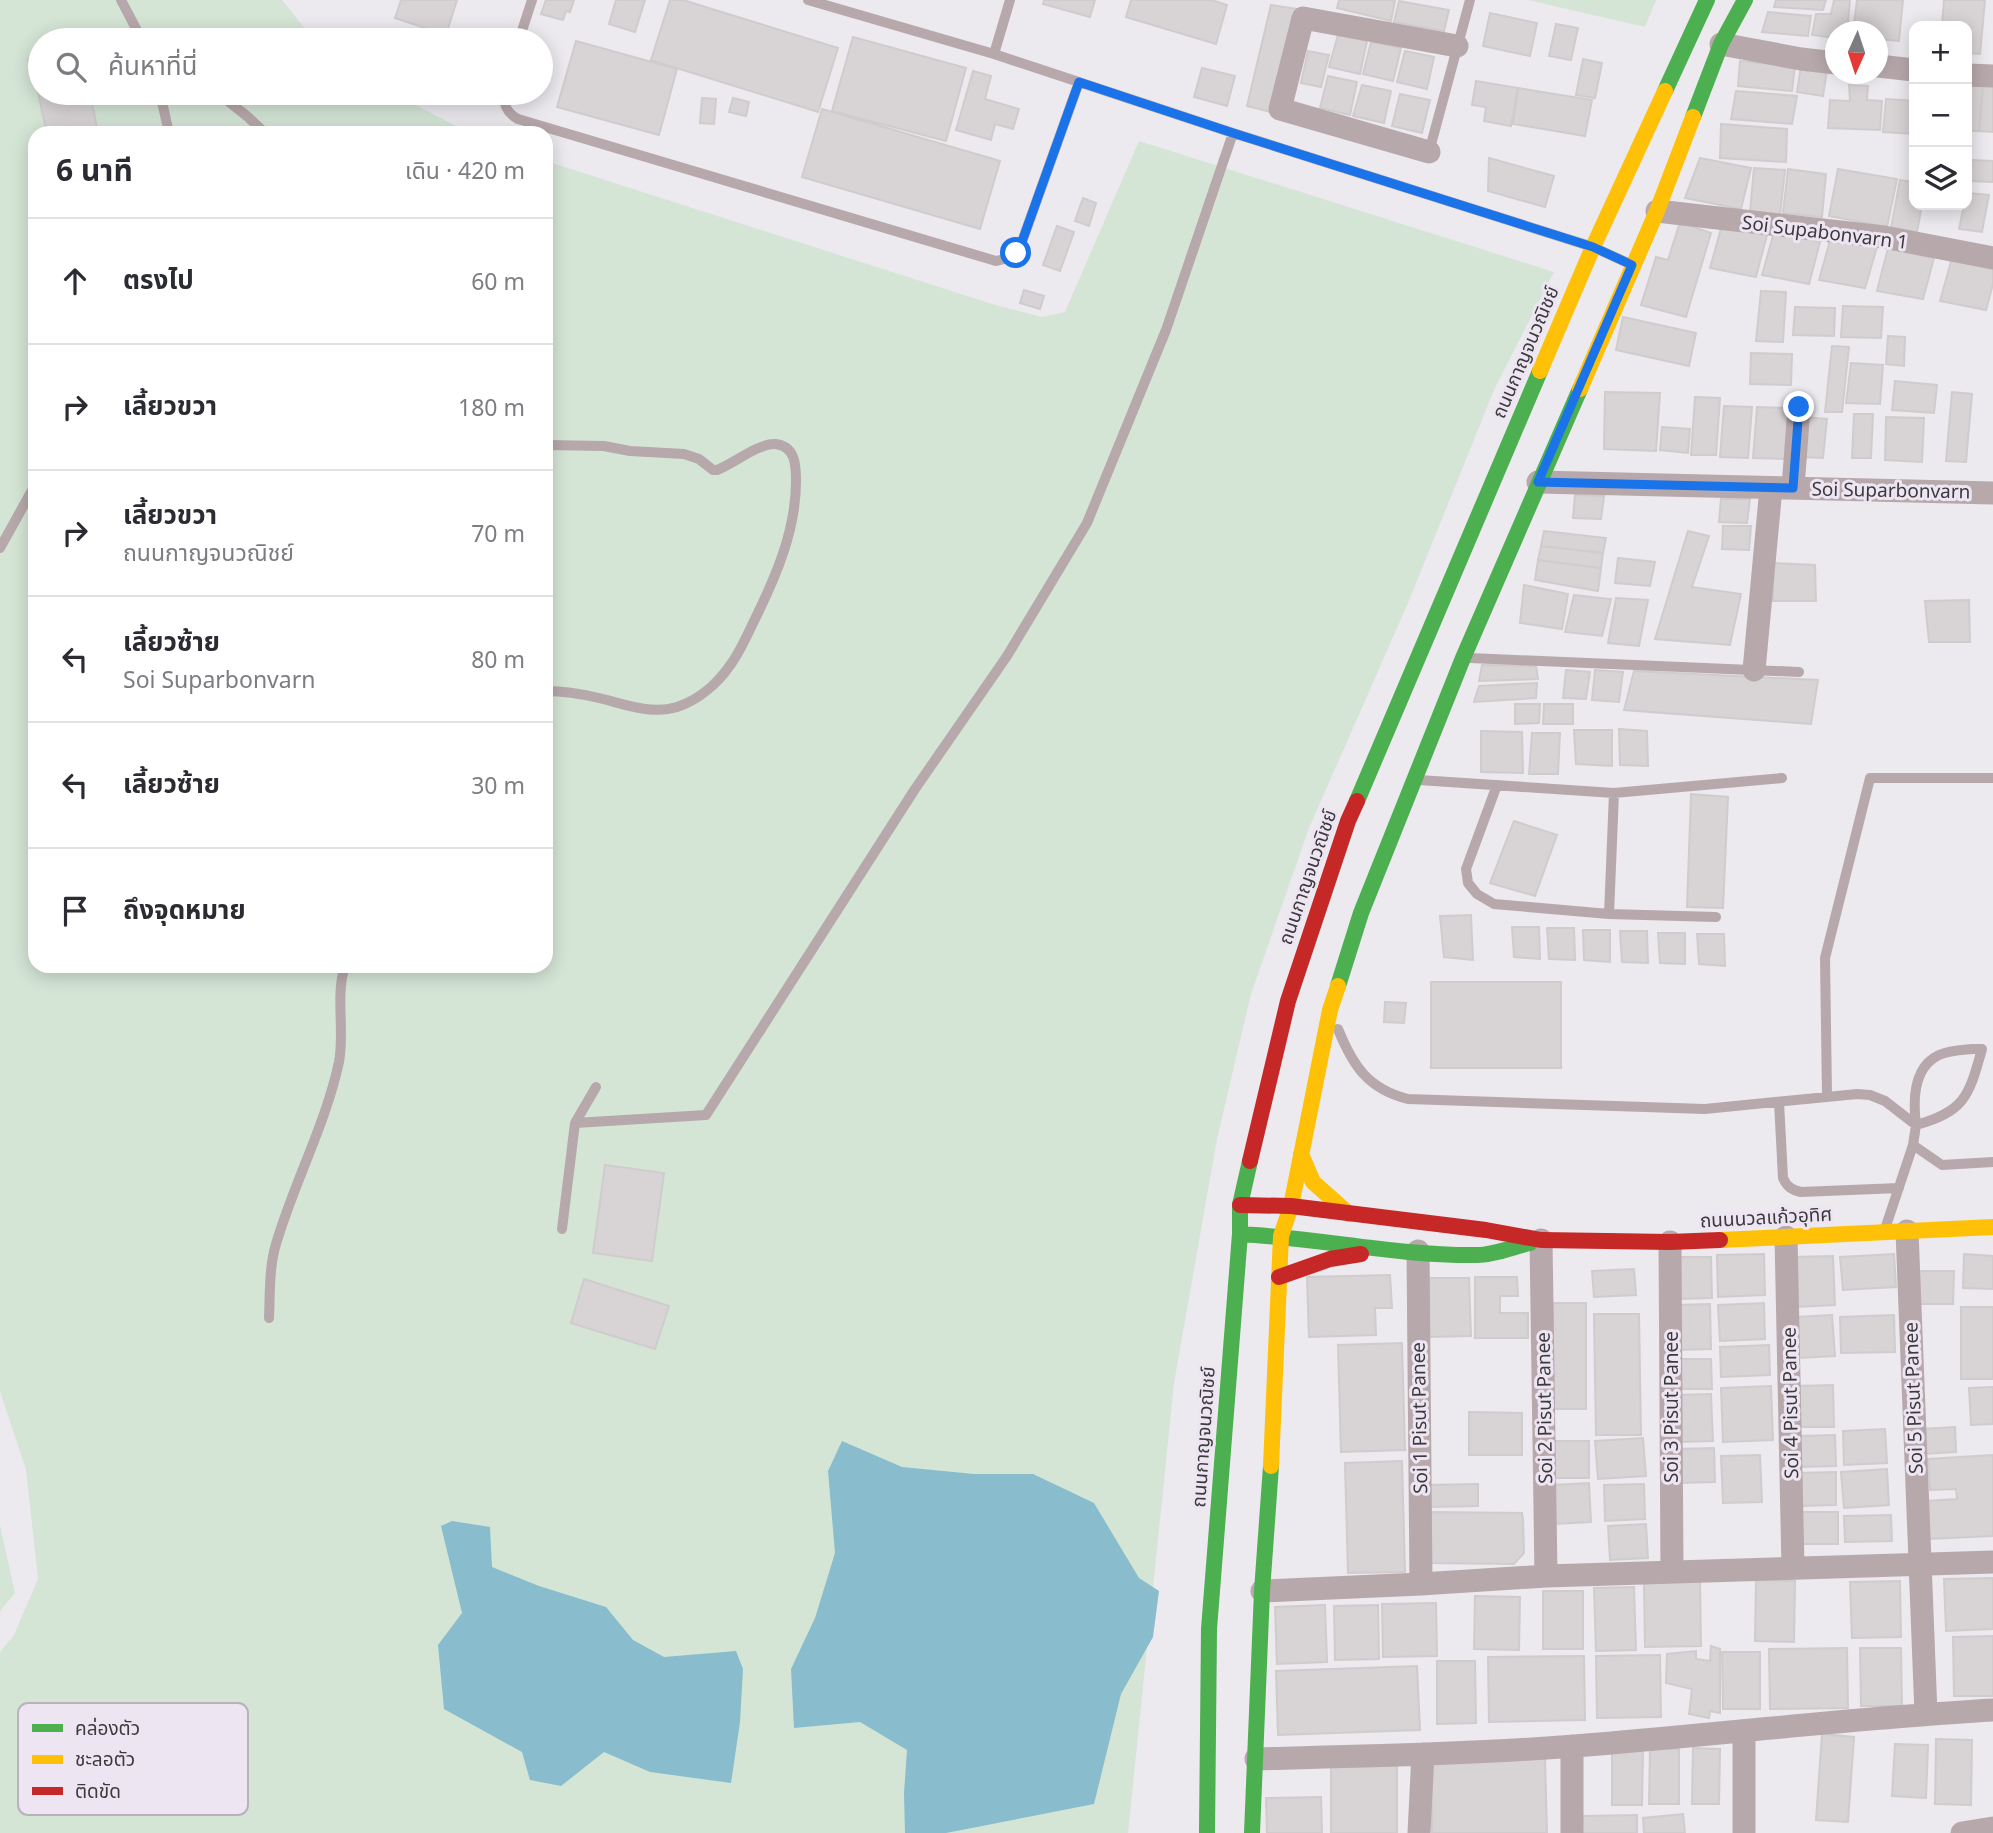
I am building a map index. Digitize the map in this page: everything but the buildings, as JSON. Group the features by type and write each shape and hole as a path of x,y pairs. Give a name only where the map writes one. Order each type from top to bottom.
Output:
{"main road":[{"name":"ถนนกาญจนวณิชย์","path":"1207,1833 1209,1629 1240,1234 1240,1205 1288,1001 1348,821 1593,247 1707,0"},
{"path":"1252,1833 1281,1236 1291,1206 1330,1010 1361,914 1463,658 1657,211 1721,44 1745,0"},
{"path":"1301,1154 1314,1182 1349,1214"},
{"name":"ถนนนวลแก้วอุทิศ","path":"1240,1205 1291,1206 1486,1230 1541,1240 1670,1242 1993,1227"},
{"name":"ถนนนวลแก้วอุทิศ","path":"1240,1234 1281,1236 1383,1250 1480,1255 1541,1240"},
{"path":"1279,1277 1330,1259 1383,1250"}],"street":[{"path":"1429,152 1280,109 1303,19 1457,47"},
{"path":"1721,44 1825,61"},
{"path":"1888,67 1909,69"},
{"path":"1972,75 1993,76"},
{"name":"Soi Supabonvarn 1","path":"1657,211 1884,237 1993,258"},
{"path":"1754,670 1782,488 1799,407"},
{"name":"Soi Suparbonvarn","path":"1538,482 1993,493"},
{"name":"Soi 5 Pisut Panee","path":"1907,1231 1926,1714"},
{"name":"Soi 4 Pisut Panee","path":"1786,1237 1793,1569"},
{"name":"Soi 2 Pisut Panee","path":"1541,1240 1546,1576"},
{"name":"Soi 3 Pisut Panee","path":"1670,1242 1672,1572"},
{"name":"Soi 1 Pisut Panee","path":"1418,1251 1421,1584"},
{"path":"1262,1591 1546,1576 1993,1562"},
{"path":"1256,1759 1572,1746 1993,1710"},
{"path":"1744,1732 1744,1833"},
{"path":"1572,1746 1572,1833"},
{"path":"1419,1833 1423,1754"},
{"path":"1962,1833 1993,1828"}],"lane":[{"path":"121,0 136,28"},
{"path":"523,28 531,0"},
{"path":"808,0 994,54 1593,247 1632,265"},
{"path":"994,54 1010,0"},
{"path":"1429,152 1470,0"},
{"path":"553,129 996,261 1009,258 1019,250 1079,82"},
{"path":"163,105 167,126"},
{"path":"233,105 258,126"},
{"path":"506,105 510,114 518,119 542,126"},
{"path":"575,1123 706,1115 915,789 1007,656 1087,523 1166,330 1233,133"},
{"path":"553,445 604,446 630,451 684,454 717,470 763,446 776,444 788,448 791,452 796,472 793,520 774,578 732,662 709,688 681,705 652,710 553,692"},
{"path":"0,548 28,498"},
{"path":"1463,658 1799,672"},
{"path":"1414,780 1614,793 1782,778"},
{"path":"1827,1096 1825,958 1870,778 1993,778"},
{"path":"1497,785 1466,869 1468,883 1477,894 1494,904 1609,914 1716,917"},
{"path":"1609,914 1614,793"},
{"path":"269,1318 275,1245 338,1064 344,973"},
{"path":"1330,1010 1348,1054 1371,1084 1390,1095 1408,1100 1705,1109 1847,1094 1870,1095 1885,1101 1916,1125"},
{"path":"1884,1232 1913,1145 1916,1125 1915,1092 1928,1062 1953,1050 1982,1049 1993,1045"},
{"path":"1916,1125 1944,1115 1961,1102 1971,1088 1982,1049"},
{"path":"562,1229 575,1123 596,1087"},
{"path":"1779,1102 1783,1178 1786,1185 1801,1192 1899,1188"},
{"path":"1913,1145 1942,1165 1993,1163"}],"green space":[{"path":"0,0 282,0 304,28 28,28 28,105 416,105 456,126 28,126 28,973 553,973 553,163 992,304 1042,317 1065,312 1139,141 1554,272 1494,390 1408,603 1309,828 1251,994 1217,1139 1174,1383 1128,1833 0,1833 0,1652 14,1635 38,1579 26,1469 0,1391"},
{"path":"1528,0 1656,0 1645,27"},
{"path":"0,1525 15,1593 0,1611"}],"water":[{"path":"842,1441 902,1467 974,1474 1033,1474 1094,1503 1139,1578 1159,1591 1153,1637 1121,1694 1094,1804 946,1833 905,1833 907,1750 860,1722 794,1728 791,1669 815,1618 835,1553 828,1471"},
{"path":"452,1521 490,1527 492,1567 539,1586 606,1607 633,1640 664,1657 736,1651 743,1669 740,1722 731,1783 650,1772 604,1752 561,1786 530,1780 522,1752 444,1709 438,1645 462,1613 441,1526"}],"traffic: fast":[{"path":"1665,91 1707,0"},
{"path":"1693,117 1721,44 1745,0"},
{"path":"1357,801 1540,371"},
{"path":"1338,986 1361,913 1463,658 1580,389"},
{"path":"1207,1833 1209,1629 1240,1234 1240,1205 1250,1161"},
{"path":"1240,1234 1447,1255 1483,1255 1530,1243"},
{"path":"1252,1833 1262,1591 1271,1466"}],"traffic: slow":[{"path":"1540,371 1593,247 1665,91"},
{"path":"1580,389 1657,211 1693,117"},
{"path":"1271,1466 1281,1236 1291,1206 1330,1010 1338,986"},
{"path":"1301,1154 1313,1182 1349,1214"},
{"path":"1720,1240 1993,1227"}],"traffic: jam":[{"path":"1250,1161 1288,1001 1357,801"},
{"path":"1240,1205 1291,1206 1486,1230 1541,1240 1720,1240"},
{"path":"1279,1277 1330,1259 1361,1254"}],"route":[{"path":"1016,253 1079,82 1593,247 1632,265 1538,482 1793,488 1799,407"}]}
